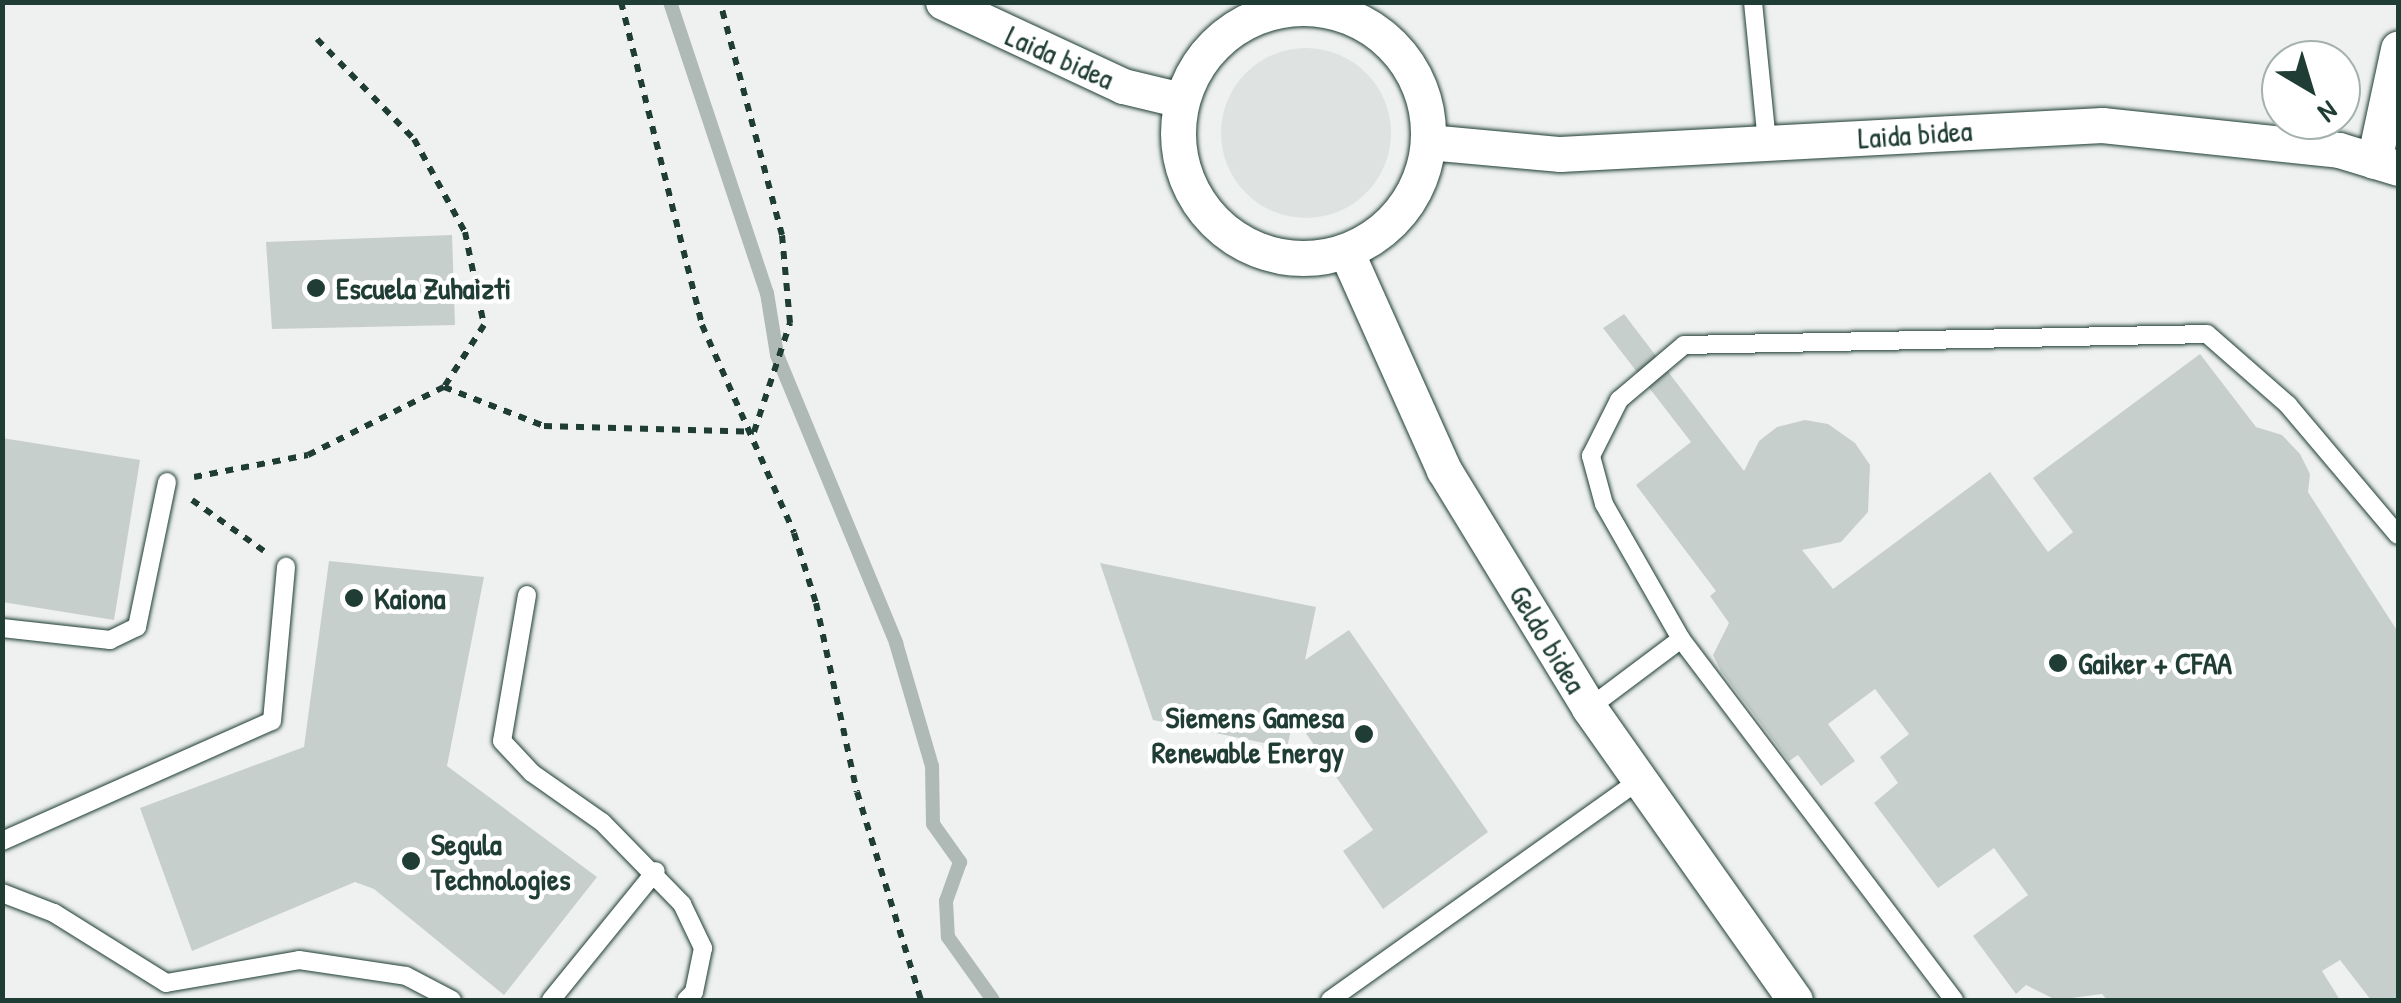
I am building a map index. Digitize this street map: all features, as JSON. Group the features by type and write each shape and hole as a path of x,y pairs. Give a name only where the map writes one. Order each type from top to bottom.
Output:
{"street":[{"name":"Laida bidea","path":"943,2 1123,86 1182,100"},
{"path":"1283,6 1322,9 1358,20 1388,40 1419,87 1428,142 1404,209 1346,251 1308,259 1269,254 1218,225 1185,177 1177,138 1182,100 1220,39 1283,6"},
{"path":"2386,164 2398,49"},
{"name":"Laida bidea","path":"1428,142 1560,154 2102,125 2339,150 2386,164"},
{"name":"Geldo bidea","path":"1346,251 1444,470 1590,708 1796,1000"}],"lane":[{"path":"1753,2 1767,142"},
{"path":"1954,1000 1682,639 1604,504 1591,456 1619,400 1684,345 2207,334 2288,405 2398,535"},
{"path":"2,628 110,640 136,627 167,482"},
{"path":"2,841 272,721 286,567"},
{"path":"527,595 502,741 656,872 682,904 703,948 694,992 686,1000"},
{"path":"1590,708 1682,639"},
{"path":"1330,1000 1639,780"},
{"path":"551,1000 656,872"},
{"path":"2,893 54,913 166,982 299,960 406,976 452,1000"}],"path":[{"path":"621,2 702,325 754,432 816,604 857,792 921,1000"},
{"path":"720,2 782,235 790,323 754,432"},
{"path":"167,482 308,455 444,387 484,324 466,232 414,139 317,38"},
{"path":"444,387 544,426 754,432"},
{"path":"167,482 286,567"}],"shaded area":[{"path":"2,3 2398,3 2398,1000 3,1000"},
{"path":"1306,48 1338,55 1366,73 1384,101 1391,133 1384,165 1366,193 1338,211 1306,218 1274,211 1246,193 1228,165 1221,133 1228,101 1246,73 1274,55"}],"building":[{"path":"452,235 455,325 272,329 266,242"},
{"name":"Gaiker + CFAA","path":"1624,314 1744,471 1759,441 1777,427 1805,420 1828,424 1855,443 1870,465 1868,512 1841,542 1802,550 1833,589 1990,472 2048,552 2073,532 2033,478 2200,354 2256,427 2282,435 2300,454 2310,474 2308,492 2398,632 2398,1000 2371,1000 2340,960 2322,971 2340,1000 2107,1000 2102,994 2056,1000 2026,985 2016,994 1973,936 2028,895 1994,848 1938,888 1874,803 1898,783 1880,757 1909,734 1875,689 1828,724 1855,761 1821,786 1798,755 1789,761 1721,671 1713,655 1729,623 1710,596 1716,591 1636,485 1691,442 1603,328"},
{"path":"2,438 140,460 114,620 2,602"},
{"path":"329,561 484,577 447,766 597,877 504,995 374,889 355,882 192,951 140,808 304,747"},
{"name":"Siemens Gamesa Renewable Energy","path":"1100,563 1316,607 1305,660 1349,630 1488,832 1383,909 1343,851 1373,830 1294,716 1287,748 1153,720"}],"waterway":[{"path":"670,2 767,293 777,355 896,643 932,766 933,824 960,862 946,901 948,937 993,1000"}],"place":[{"name":"Escuela Zuhaizti","path":"316,288"},
{"name":"Kaiona","path":"354,598"},
{"name":"Gaiker + CFAA","path":"2058,663"},
{"name":"Siemens Gamesa Renewable Energy","path":"1364,734"},
{"name":"Segula Technologies","path":"411,861"}]}
